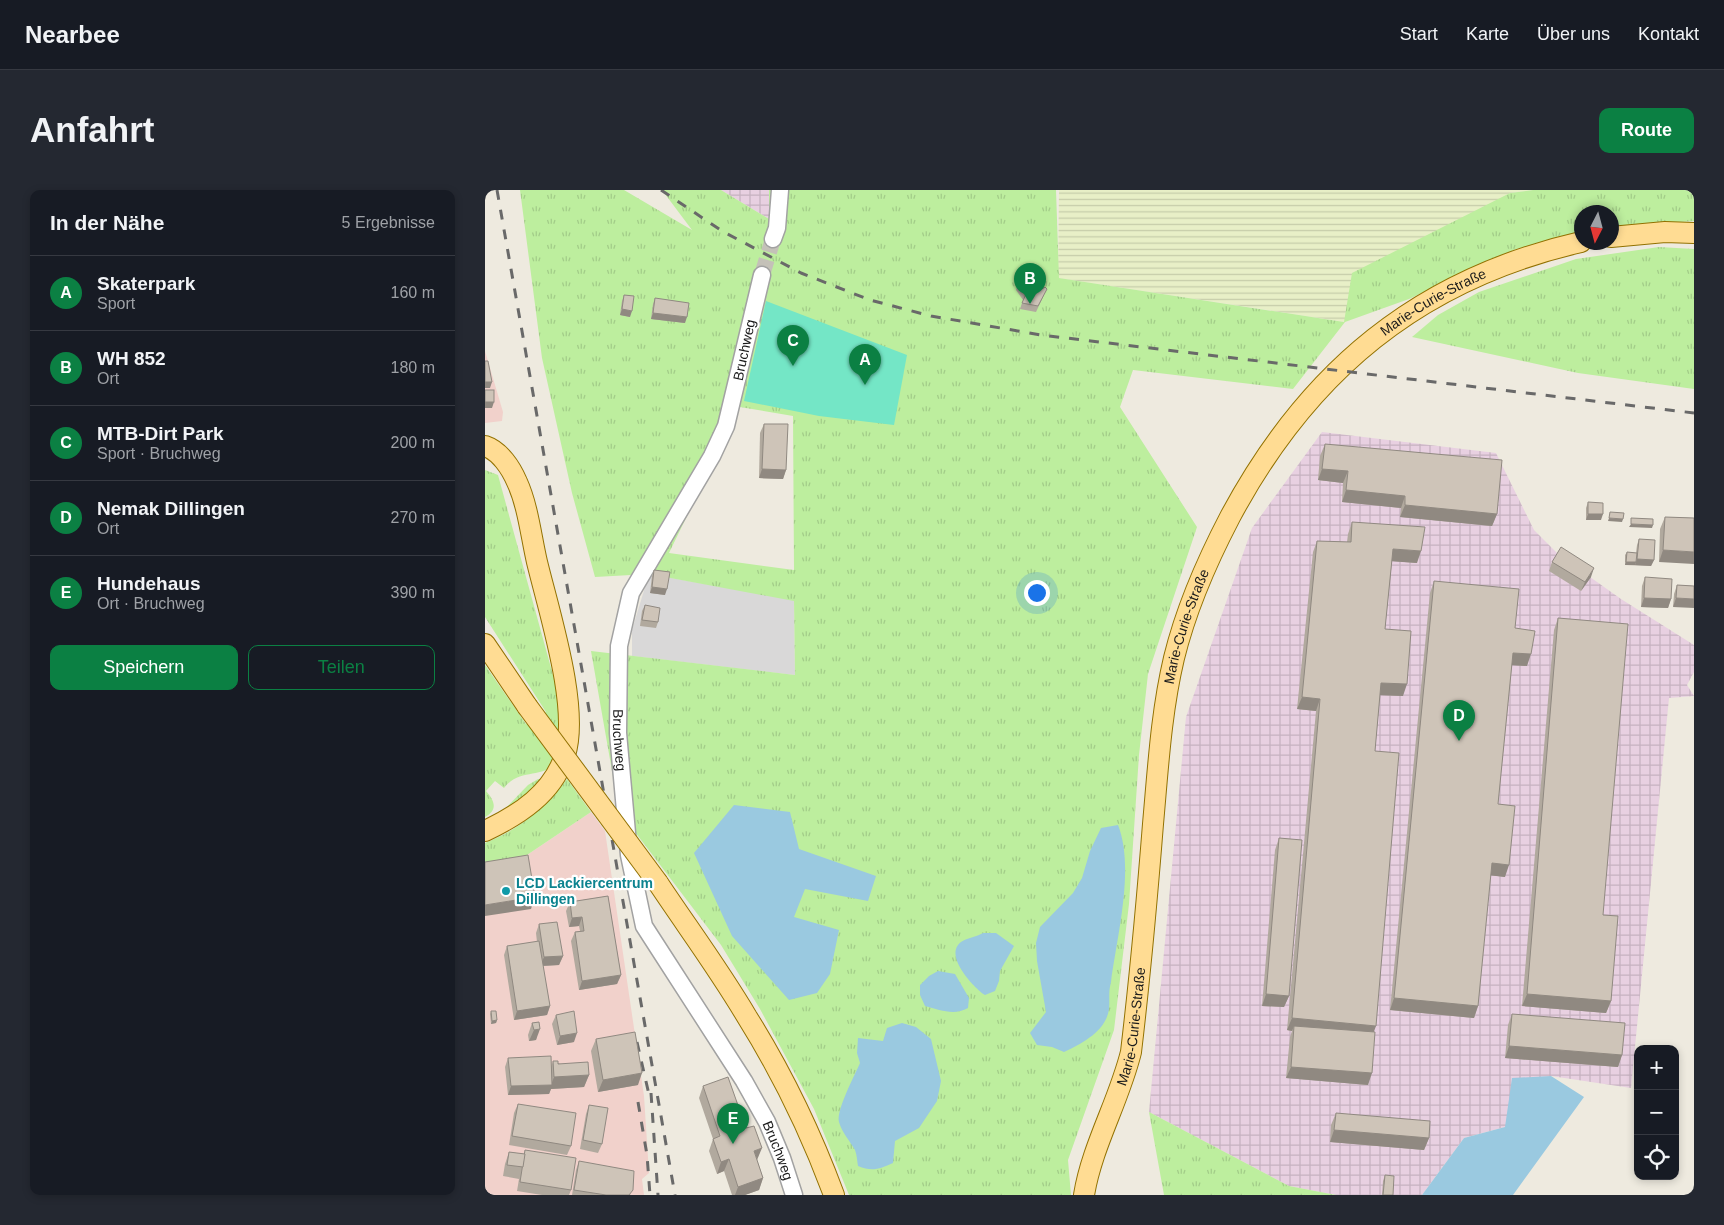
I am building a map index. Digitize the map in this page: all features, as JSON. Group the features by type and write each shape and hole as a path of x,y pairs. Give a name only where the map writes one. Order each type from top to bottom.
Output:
{"main road":[{"path":"1619,235 1665,232 1694,233"},
{"name":"Marie-Curie-Straße","path":"1084,1195 1088,1172 1123,1084 1131,1052 1161,739 1173,667 1185,621 1219,538 1261,464 1287,426 1311,397 1349,360 1417,308 1458,285 1497,267 1532,254 1574,244"},
{"path":"485,446 500,456 517,482 566,685 569,710 569,730 565,755 555,775 531,804 490,826"},
{"path":"485,644 527,706 658,883 747,1016 792,1097 818,1152 834,1195"}],"street":[{"path":"773,238 777,228 781,190"},
{"name":"Bruchweg","path":"762,275 726,426 712,456 631,592 619,646 617,734 629,855 644,926 744,1081 767,1122 782,1158 794,1195"}],"shaded area":[{"path":"721,190 769,190 769,219"},
{"path":"485,351 503,412 502,421 485,423"},
{"path":"1322,432 1496,453 1534,530 1559,555 1621,599 1694,645 1694,672 1687,685 1694,696 1669,698 1631,1088 1551,1076 1505,1127 1464,1138 1422,1195 1336,1195 1289,1186 1149,1112 1186,717 1252,528"},
{"path":"649,574 794,600 795,675 632,656 632,630"},
{"path":"591,812 605,831 644,1096 649,1173 642,1179 644,1195 485,1195 485,868 521,859"}],"green space":[{"path":"520,190 624,190 692,230 662,190 721,190 769,219 769,190 1056,190 1059,278 1344,322 1352,273 1510,193 1533,190 1694,190 1694,221 1619,226 1619,205 1574,205 1574,235 1516,249 1409,299 1345,322 1293,389 1133,370 1120,407 1197,527 1148,674 1139,755 1129,904 1114,1030 1068,1160 1071,1195 849,1195 814,1109 760,1009 721,945 619,811 591,651 795,675 794,601 649,574 595,577 572,493 542,358","holes":["740,407 793,416 794,570 669,553"]},
{"path":"1059,190 1533,190 1510,193 1345,322 1058,278"},
{"path":"1659,247 1694,249 1694,389 1578,373 1412,337 1438,315 1479,292 1576,259"},
{"path":"766,301 907,355 894,425 819,416 744,401"},
{"path":"485,470 498,475 556,686 561,722 552,758 555,763 544,771 516,778 504,788 495,781 486,791 494,805 492,811 485,817 485,665 526,724 546,712 485,617"},
{"path":"541,779 535,791 501,813 528,785"},
{"path":"567,779 591,812 521,859 485,868 485,843 520,825 531,817"},
{"path":"1149,1112 1289,1186 1336,1195 1164,1195"}],"water":[{"path":"734,805 790,812 799,849 876,876 868,901 805,889 794,917 839,930 830,974 817,993 789,1000 732,936 694,853"},
{"path":"1118,825 1123,842 1125,881 1107,1017 1093,1035 1079,1045 1064,1052 1052,1047 1037,1045 1030,1033 1046,1012 1037,961 1036,943 1040,927 1073,893 1082,878 1090,851 1101,828"},
{"path":"983,933 996,933 1014,946 1000,971 995,991 985,995 974,986 962,971 956,955 956,948 961,942"},
{"path":"938,971 955,974 969,998 968,1008 952,1012 925,1006 920,995 920,985 929,976"},
{"path":"902,1023 916,1027 931,1039 941,1081 937,1101 919,1128 895,1141 893,1163 876,1169 863,1168 858,1166 855,1150 839,1122 840,1109 860,1063 857,1053 858,1038 883,1041 887,1028"},
{"path":"1551,1076 1584,1097 1513,1195 1422,1195 1464,1138 1505,1127 1512,1078"}],"building":[{"path":"1028,282 1042,289 1045,287 1047,289 1038,306 1022,303 1026,294 1018,284 1024,286"},
{"path":"624,295 634,296 632,311 622,309"},
{"path":"655,298 689,303 687,317 653,313"},
{"path":"485,361 488,361 492,382 485,382"},
{"path":"485,390 494,390 494,402 485,402"},
{"path":"764,424 788,424 786,470 762,469"},
{"path":"1325,444 1502,460 1497,514 1405,505 1405,496 1346,490 1348,471 1322,469"},
{"path":"1588,502 1603,503 1603,514 1588,514"},
{"path":"1610,512 1624,513 1623,519 1609,518"},
{"path":"1665,517 1694,518 1694,552 1663,550"},
{"path":"1631,518 1653,519 1653,525 1631,524"},
{"path":"1352,522 1425,527 1421,551 1393,549 1385,629 1411,631 1407,684 1381,683 1375,751 1399,753 1376,1026 1292,1018 1320,699 1302,697 1317,541 1351,542"},
{"path":"1639,539 1655,540 1654,560 1637,559"},
{"path":"1561,547 1594,568 1585,582 1552,562"},
{"path":"1627,552 1637,553 1636,562 1626,562"},
{"path":"654,570 670,572 667,589 652,587"},
{"path":"1645,577 1672,579 1671,599 1644,598"},
{"path":"1434,581 1519,589 1515,628 1535,631 1531,654 1513,653 1498,804 1515,806 1509,865 1492,863 1478,1006 1394,998"},
{"path":"1677,585 1694,586 1694,599 1676,598"},
{"path":"645,605 660,608 658,622 642,620"},
{"path":"1558,618 1628,624 1603,915 1618,916 1611,1001 1527,994"},
{"path":"1279,838 1302,840 1289,996 1266,994"},
{"name":"LCD Lackiercentrum Dillingen","path":"528,855 535,897 485,905 485,862"},
{"path":"608,896 621,975 582,981 575,932 584,931 582,917 572,918 570,902"},
{"path":"557,922 563,956 544,957 539,924"},
{"path":"539,941 550,1006 517,1011 507,946"},
{"path":"491,1011 496,1011 497,1020 492,1021"},
{"path":"574,1011 577,1033 560,1036 556,1015"},
{"path":"1512,1014 1625,1023 1622,1055 1509,1046"},
{"path":"539,1022 540,1029 534,1030 532,1023"},
{"path":"1294,1026 1375,1032 1372,1073 1291,1067"},
{"path":"635,1032 642,1073 603,1080 596,1039"},
{"path":"551,1056 552,1085 511,1086 508,1058"},
{"path":"553,1061 558,1061 558,1064 588,1062 589,1075 554,1077"},
{"path":"728,1077 746,1128 754,1126 762,1148 754,1151 763,1178 738,1187 729,1159 721,1162 713,1139 720,1136 703,1086"},
{"path":"518,1104 576,1113 571,1146 512,1136"},
{"path":"589,1105 608,1108 602,1144 583,1140"},
{"path":"1336,1113 1430,1121 1429,1138 1334,1130"},
{"path":"525,1150 576,1158 571,1190 520,1182"},
{"path":"509,1152 525,1154 523,1167 507,1165"},
{"path":"579,1161 634,1171 633,1190 629,1195 606,1195 574,1190"},
{"path":"1385,1175 1394,1176 1393,1195 1383,1195"}],"tunnel":[{"path":"762,275 773,239"}],"railway":[{"path":"497,190 675,1195"},
{"path":"661,190 722,231 801,273 870,300 931,316 1041,335 1694,413"},
{"path":"637,1042 650,1099"},
{"path":"651,1093 658,1195"},
{"path":"638,1102 647,1155 650,1195"}],"place":[{"name":"WH 852","path":"1030,304"},
{"name":"MTB-Dirt Park","path":"793,366"},
{"name":"Skaterpark","path":"865,385"},
{"name":"Nemak Dillingen","path":"1459,741"},
{"name":"LCD Lackiercentrum Dillingen","path":"506,891"},
{"name":"Hundehaus","path":"733,1144"}]}
